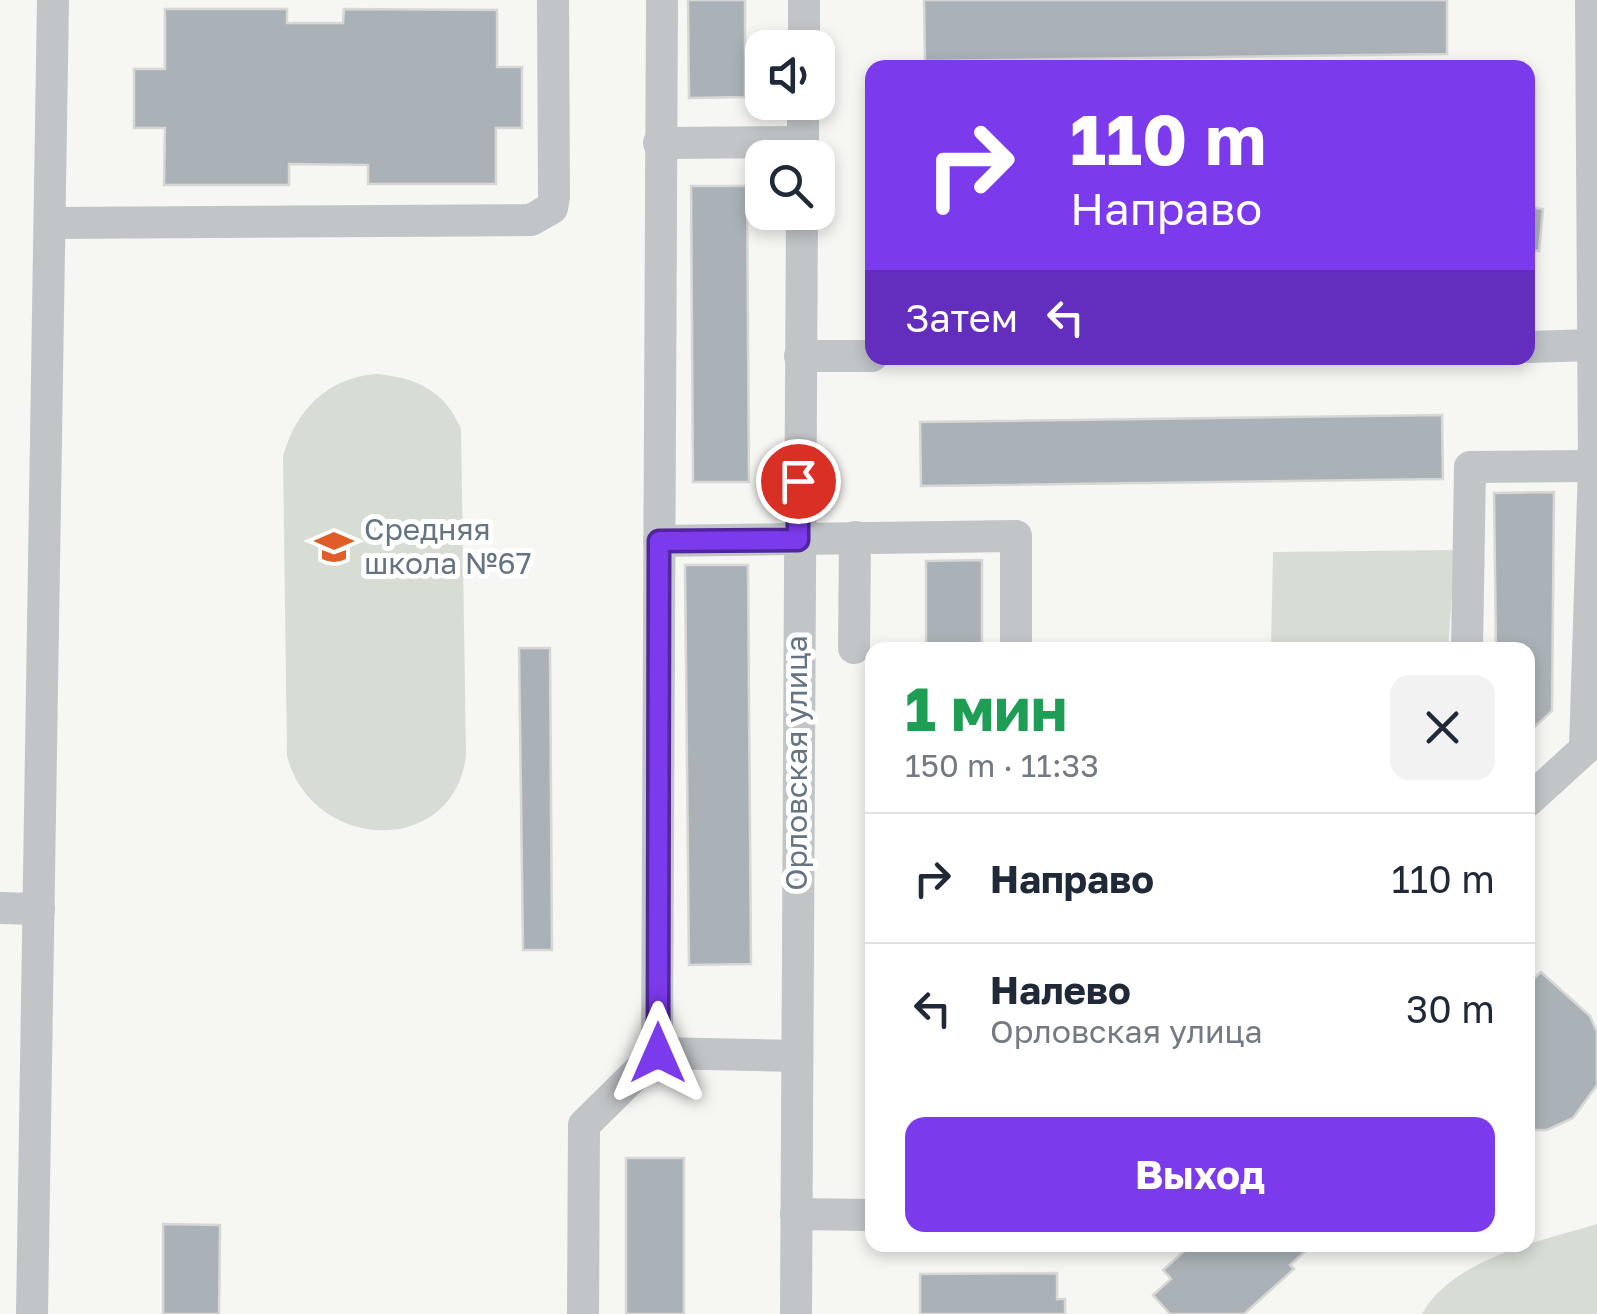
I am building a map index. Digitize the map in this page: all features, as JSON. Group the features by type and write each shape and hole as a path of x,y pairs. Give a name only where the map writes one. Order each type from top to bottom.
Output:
{"street":[{"path":"32,1314 53,0"},
{"path":"50,223 512,220 544,216 554,197 553,0"},
{"path":"658,1053 662,0"},
{"path":"804,0 804,30"},
{"path":"1535,795 1591,743 1591,0"},
{"path":"659,143 745,147"},
{"name":"Орловская улица","path":"796,1314 802,230"},
{"path":"1535,346 1593,346"},
{"path":"800,356 865,356"},
{"path":"1467,642 1470,467 1594,466"},
{"path":"659,541 1016,536 1016,642"},
{"path":"854,648 855,537"},
{"path":"0,908 38,909"},
{"path":"583,1314 584,1125 658,1053 796,1056"},
{"path":"796,1214 865,1214"}],"shaded area":[{"path":"376,374 428,388 447,405 461,429 466,756 456,789 436,813 410,826 381,830 351,825 324,811 301,788 287,756 283,456 296,424 316,399 343,382"},
{"path":"1455,550 1449,642 1271,642 1273,552"},
{"path":"1597,1224 1597,1314 1422,1314 1454,1279 1508,1252 1535,1252 1535,1242"}],"building":[{"path":"688,0 745,0 745,97 689,98"},
{"path":"924,0 1447,0 1447,54 925,60"},
{"path":"165,9 287,9 287,23 343,23 344,9 497,10 497,67 522,67 522,128 496,128 496,184 368,184 368,165 289,164 289,185 164,185 165,128 134,128 134,69 165,69"},
{"path":"691,186 745,186 749,482 693,482"},
{"path":"1535,208 1543,209 1539,251 1535,251"},
{"path":"1442,415 1443,479 921,486 920,422"},
{"path":"1554,492 1552,711 1535,727 1535,642 1496,642 1494,493"},
{"path":"982,560 982,642 926,642 926,561"},
{"path":"685,565 748,565 751,964 689,965"},
{"path":"519,648 550,648 552,950 523,950"},
{"path":"1541,972 1590,1016 1597,1032 1597,1085 1573,1118 1547,1130 1535,1130 1535,978"},
{"path":"626,1158 684,1158 684,1314 626,1314"},
{"path":"163,1224 220,1225 219,1314 163,1314"},
{"path":"1183,1252 1304,1252 1290,1265 1294,1269 1244,1314 1170,1314 1153,1295 1171,1279 1163,1270"},
{"path":"1057,1273 1057,1299 1065,1299 1065,1314 920,1314 920,1274"}],"place":[{"name":"Средняя школа №67","path":"334,547"}],"route":[{"path":"658,1053 659,541 798,540 798,481"}]}
